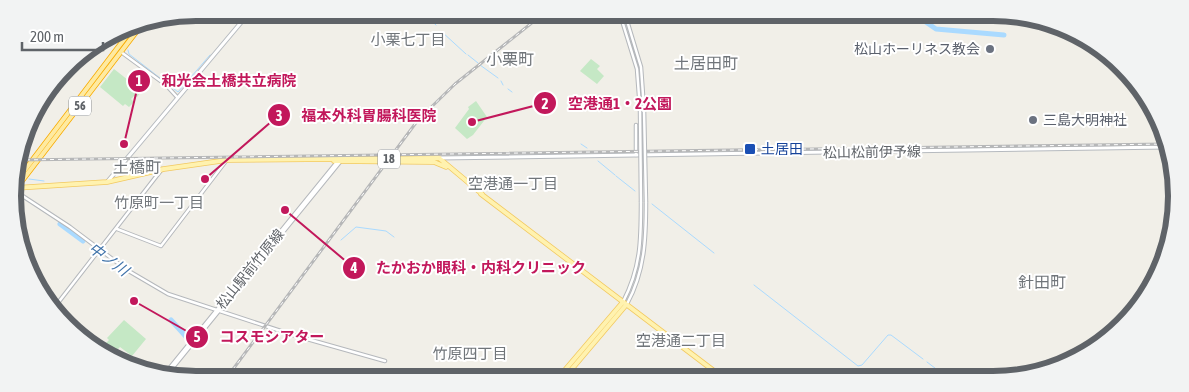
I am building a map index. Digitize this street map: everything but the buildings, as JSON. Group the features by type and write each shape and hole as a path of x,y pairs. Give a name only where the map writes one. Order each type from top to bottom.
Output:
{"highway":[{"name":"56","path":"22,179 135,33"},
{"name":"56","path":"23,173 125,37"}],"main road":[{"path":"107,182 242,21"},
{"name":"松山松前伊予線","path":"440,160 456,157 1161,147"},
{"name":"18","path":"22,188 107,182 162,169 227,160 440,160"},
{"path":"440,160 482,194"},
{"path":"450,169 714,371"},
{"path":"564,371 625,303"},
{"path":"571,371 625,303"}],"street":[{"path":"622,21 637,69 640,109 641,202 640,256 625,303"},
{"path":"625,303 643,265 646,239 644,108 641,67 627,21"},
{"path":"116,48 166,85 177,98"},
{"path":"636,125 636,155"},
{"path":"117,229 161,246 227,160"},
{"name":"松山駅前竹原線","path":"171,368 340,161"},
{"path":"58,303 162,169"},
{"path":"21,194 99,252 168,294 218,312 385,361"}],"green space":[{"path":"591,59 600,66 597,69 604,76 597,84 580,71"},
{"path":"114,69 142,91 137,97 134,96 131,99 134,102 129,107 125,104 123,106 100,87"},
{"path":"476,101 487,117 473,135 467,139 455,128 469,109 468,107"},
{"path":"124,320 146,339 132,356 120,347 116,351 112,348 106,343 109,340 107,338"}],"waterway":[{"path":"432,21 436,25"},
{"path":"924,21 936,29 1004,35"},
{"path":"442,32 466,54"},
{"path":"128,50 129,54 178,92 210,55"},
{"path":"468,55 478,63"},
{"path":"480,65 498,78"},
{"path":"501,81 503,85"},
{"path":"508,89 512,92"},
{"path":"581,144 587,148"},
{"path":"598,161 615,175"},
{"path":"616,176 635,191"},
{"path":"29,179 44,181"},
{"path":"652,204 714,253"},
{"name":"中ノ川","path":"60,224 83,241"},
{"path":"341,240 356,227 386,231 394,237"},
{"path":"754,285 858,366 862,365 888,335 891,335 923,359"},
{"name":"中ノ川","path":"171,320 189,340"},
{"path":"927,362 939,371"}],"railway":[{"path":"232,371 418,120 455,84 534,21"},
{"path":"26,160 1159,144"}],"place":[{"name":"松山ホーリネス教会","path":"990,49"},
{"name":"三島大明神社","path":"1033,120"},
{"name":"空港通1・2公園","path":"472,122"},
{"name":"和光会土橋共立病院","path":"124,144"},
{"name":"土居田","path":"750,149"},
{"name":"福本外科胃腸科医院","path":"205,179"},
{"name":"たかおか眼科・内科クリニック","path":"285,210"},
{"name":"コスモシアター","path":"134,301"}],"district":[{"name":"小栗七丁目","path":"408,39"},
{"name":"小栗町","path":"510,59"},
{"name":"土居田町","path":"706,63"},
{"name":"土橋町","path":"137,167"},
{"name":"空港通一丁目","path":"513,183"},
{"name":"竹原町一丁目","path":"159,202"},
{"name":"針田町","path":"1042,282"},
{"name":"空港通二丁目","path":"681,340"},
{"name":"竹原四丁目","path":"470,353"}]}
